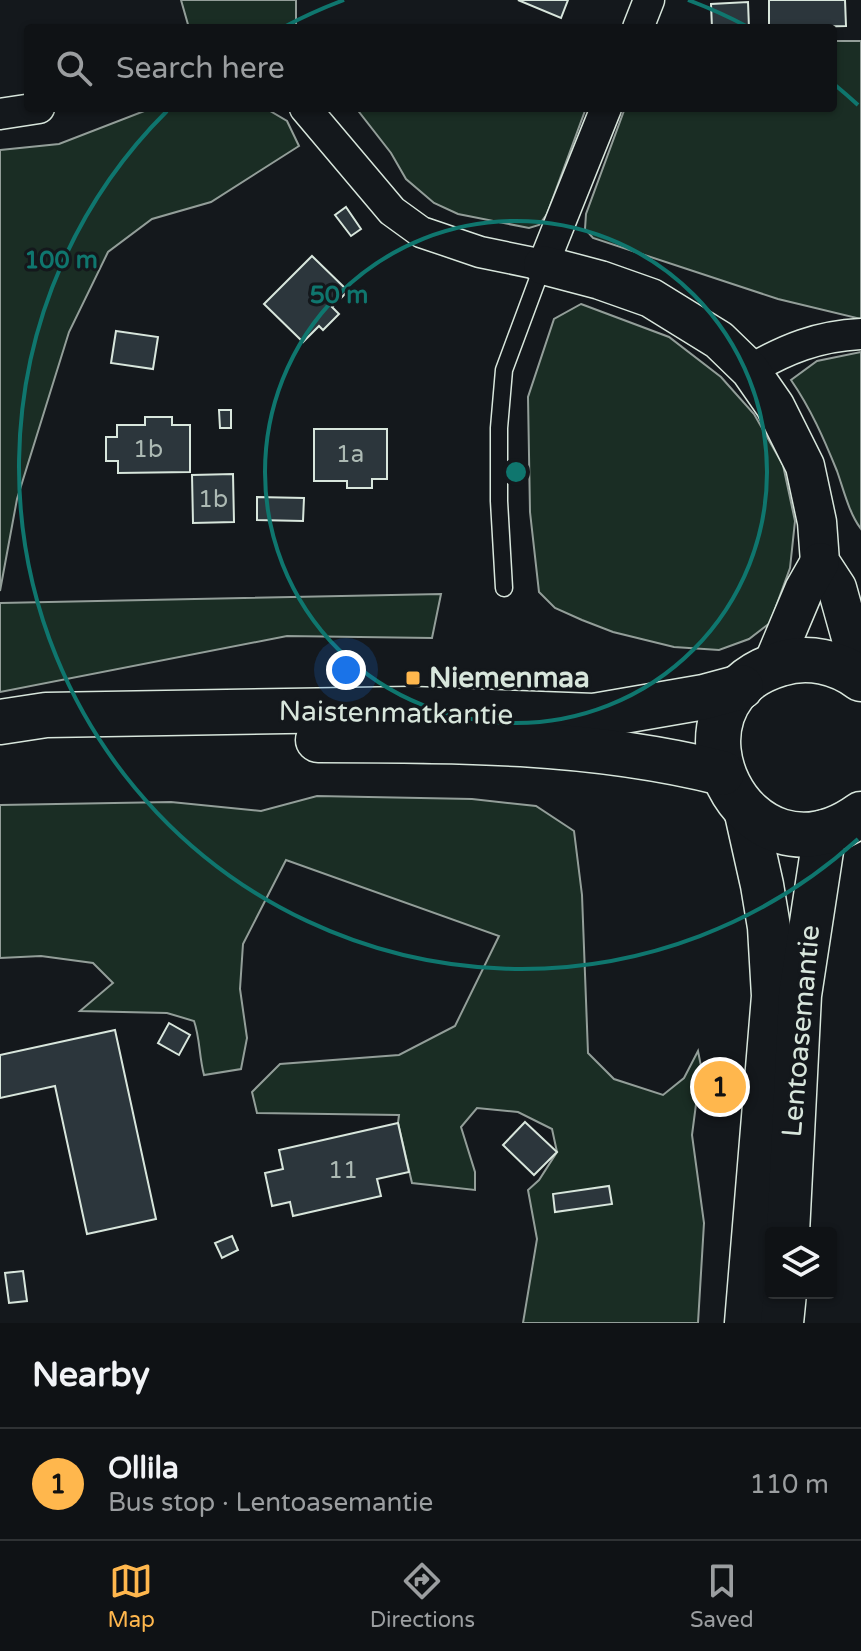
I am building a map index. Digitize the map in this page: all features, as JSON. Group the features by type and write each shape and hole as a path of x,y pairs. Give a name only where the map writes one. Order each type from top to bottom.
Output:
{"main road":[{"name":"Naistenmatkantie","path":"0,722 46,715 412,709 594,716 704,697 800,660 828,663 860,678"},
{"path":"756,677 730,700 719,730 718,745 727,786 745,809 764,823 782,830 811,834 843,822"},
{"name":"Naistenmatkantie","path":"0,744 355,740 530,744 646,756 722,773"},
{"name":"Lentoasemantie","path":"745,809 767,913 773,996 746,1323"},
{"name":"Lentoasemantie","path":"788,1227 800,995 843,822"},
{"path":"782,1323 784,1299"}],"street":[{"path":"640,24 649,0"},
{"path":"0,114 24,110"},
{"path":"308,112 392,211 421,232 480,252 600,280 651,298 719,340 750,370 775,406 805,466 817,522 820,562 837,588 860,678"},
{"path":"543,265 604,112"},
{"path":"750,370 780,352 813,340 861,334"},
{"path":"756,677 820,562"}],"lane":[{"path":"504,588 499,428 504,370 543,265"}],"green space":[{"path":"181,0 296,0 296,24 188,24"},
{"path":"837,41 861,41 861,319 778,299 593,238 585,229 586,214 624,112 837,112"},
{"path":"142,112 272,112 287,121 299,146 211,202 152,219 108,252 69,332 17,499 0,591 0,150 59,144"},
{"path":"359,112 585,112 547,214 539,225 529,228 458,214 434,203 406,179 391,153"},
{"path":"581,304 669,337 721,377 754,414 783,465 795,521 790,568 770,623 749,639 719,650 674,647 613,632 582,620 555,608 539,592 530,512 528,397 554,319"},
{"path":"861,352 861,529 850,509 822,436 791,380 817,361"},
{"path":"441,594 432,638 287,636 0,692 0,603"},
{"path":"317,796 472,799 536,806 574,831 582,895 588,1053 614,1079 663,1095 684,1078 698,1051 701,1066 692,1135 704,1223 698,1323 523,1323 537,1239 528,1190 539,1180 557,1152 552,1129 518,1112 477,1108 461,1127 475,1172 475,1190 412,1183 398,1123 399,1115 257,1113 252,1092 280,1064 399,1055 455,1026 499,936 286,860 243,944 240,989 247,1038 241,1069 204,1075 194,1021 167,1013 80,1011 113,983 93,963 41,956 0,958 0,805 171,802 261,811"}],"building":[{"path":"518,0 568,0 561,18"},
{"path":"769,0 845,0 846,26 769,24"},
{"path":"748,2 749,24 712,24 711,4"},
{"path":"346,207 361,229 351,236 335,215"},
{"path":"312,256 348,291 332,307 339,314 323,330 319,326 303,342 264,304"},
{"path":"116,331 158,337 153,369 111,363"},
{"path":"219,410 231,410 231,428 220,428"},
{"path":"145,417 172,417 172,425 190,425 190,472 118,473 118,461 106,461 106,437 117,437 117,425 145,425"},
{"path":"314,429 387,429 387,479 372,479 372,488 347,488 347,481 314,481"},
{"path":"233,474 234,522 193,523 192,475"},
{"path":"257,497 304,498 303,521 257,520"},
{"path":"169,1023 190,1035 179,1055 158,1043"},
{"path":"115,1030 156,1219 87,1234 55,1086 0,1098 0,1055"},
{"path":"525,1122 557,1152 534,1175 503,1145"},
{"path":"398,1123 409,1172 377,1179 381,1196 293,1216 290,1202 272,1206 265,1173 283,1169 279,1150"},
{"path":"609,1186 612,1204 555,1212 553,1194"},
{"path":"232,1236 238,1250 222,1258 215,1243"},
{"path":"23,1271 27,1301 9,1303 5,1273"}],"place":[{"name":"Niemenmaa","path":"413,678"},
{"name":"Ollila","path":"720,1087"}]}
